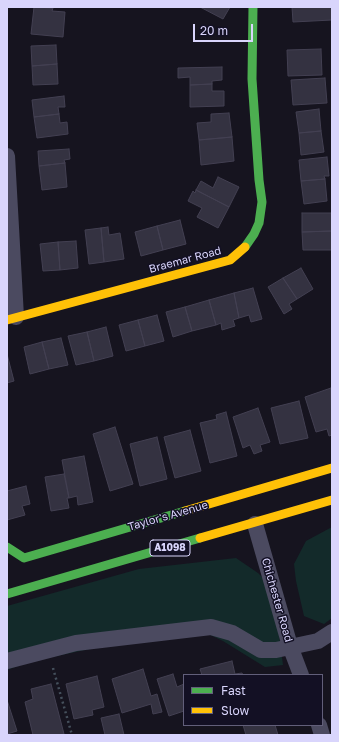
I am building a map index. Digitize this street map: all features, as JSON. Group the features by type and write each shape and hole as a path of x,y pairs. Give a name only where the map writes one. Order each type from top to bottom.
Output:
{"street":[{"name":"Braemar Road","path":"12,318 230,260 246,246 259,223 262,202 259,180 252,79 253,7"},
{"path":"7,156 12,318"},
{"name":"Taylor's Avenue","path":"7,547 24,558 332,468"},
{"name":"A1098","path":"7,594 255,524 332,500"},
{"name":"Chichester Road","path":"255,524 290,646 301,674"},
{"path":"7,661 76,643 210,627 232,633 261,650 276,650 318,641 332,632"}],"path":[{"path":"46,651 52,666 72,735"}],"green space":[{"path":"332,527 332,618 324,624 304,616 296,581 294,564 306,541"},
{"path":"236,558 258,573 273,588 283,665 265,667 223,641 204,632 146,637 29,662 7,670 7,606 139,569"}],"building":[{"path":"34,7 53,8 52,11 65,12 63,37 31,34"},
{"path":"200,7 230,7 223,19"},
{"path":"292,7 332,7 332,20 293,22"},
{"path":"56,45 57,64 32,66 31,46"},
{"path":"321,49 322,75 288,76 287,50"},
{"path":"57,64 58,84 33,85 32,66"},
{"path":"222,67 222,80 212,81 212,84 190,85 190,77 178,78 178,68"},
{"path":"325,78 327,103 293,105 291,80"},
{"path":"212,84 212,91 224,91 224,106 190,107 190,85"},
{"path":"64,96 65,107 58,107 59,114 34,117 32,100"},
{"path":"319,109 321,131 299,133 296,112"},
{"path":"229,113 232,137 199,140 197,123 211,122 211,114"},
{"path":"59,114 60,123 67,122 68,134 37,138 34,117"},
{"path":"321,131 324,152 301,155 299,133"},
{"path":"232,137 234,161 201,165 199,140"},
{"path":"69,149 70,159 64,160 65,163 39,166 38,151"},
{"path":"327,157 329,176 324,176 325,179 301,181 299,160"},
{"path":"65,163 67,187 42,190 39,166"},
{"path":"218,177 239,187 229,207 196,190 201,181 213,188"},
{"path":"325,179 327,201 304,204 301,181"},
{"path":"196,190 229,207 218,228 197,217 202,208 188,201 193,191 195,193"},
{"path":"302,213 332,213 332,231 302,232"},
{"path":"180,220 186,244 163,250 157,226"},
{"path":"157,226 163,250 141,256 135,232"},
{"path":"108,227 109,235 120,233 124,259 104,262 101,228"},
{"path":"101,228 104,262 89,264 85,230"},
{"path":"332,231 332,250 303,250 302,232"},
{"path":"76,241 78,268 60,270 58,242"},
{"path":"58,242 60,270 43,271 40,244"},
{"path":"301,268 313,289 297,299 283,278"},
{"path":"283,278 297,299 289,304 292,309 284,314 268,287"},
{"path":"253,288 262,319 251,322 249,315 239,318 234,293"},
{"path":"234,293 239,318 233,320 235,326 222,330 221,323 216,325 209,300"},
{"path":"209,300 216,325 192,331 185,307"},
{"path":"185,307 192,331 173,337 166,312"},
{"path":"157,315 164,341 145,346 138,320"},
{"path":"138,320 145,346 126,351 119,325"},
{"path":"106,327 113,356 94,361 87,332"},
{"path":"87,332 94,361 76,365 68,336"},
{"path":"61,338 68,365 49,369 42,342"},
{"path":"42,342 49,369 30,374 24,347"},
{"path":"7,354 14,381 7,383"},
{"path":"331,388 332,435 329,436 327,429 316,432 305,397"},
{"path":"299,401 308,438 280,444 271,408"},
{"path":"258,408 270,442 260,445 262,451 254,454 250,445 243,448 233,417"},
{"path":"226,412 237,456 210,463 200,423 217,419 216,415"},
{"path":"115,427 133,484 110,491 93,434"},
{"path":"190,430 201,471 175,478 164,437"},
{"path":"157,437 167,479 140,486 130,444"},
{"path":"84,456 93,502 78,505 77,496 69,498 62,460"},
{"path":"64,474 69,498 67,498 69,508 51,511 45,477"},
{"path":"26,486 30,504 22,506 25,515 7,520 7,491"},
{"path":"232,661 235,674 202,674 200,669"},
{"path":"143,669 151,696 157,694 162,712 153,714 151,704 122,713 112,679"},
{"path":"173,674 177,687 183,684 183,711 169,716 157,679"},
{"path":"97,676 104,707 92,710 93,715 74,719 66,684"},
{"path":"51,684 64,734 33,735 25,702 33,699 31,689"},
{"path":"7,700 17,731 7,734"},
{"path":"119,714 124,735 105,735 101,718"},
{"path":"243,726 275,726 278,735 246,735"}],"traffic: fast":[{"path":"245,247 254,234 259,223 262,202 259,180 252,79 253,7"},
{"path":"7,547 24,558 185,511"},
{"path":"7,594 200,538"}],"traffic: slow":[{"path":"7,320 230,260 245,247"},
{"path":"185,511 332,468"},
{"path":"200,538 332,500"}]}
